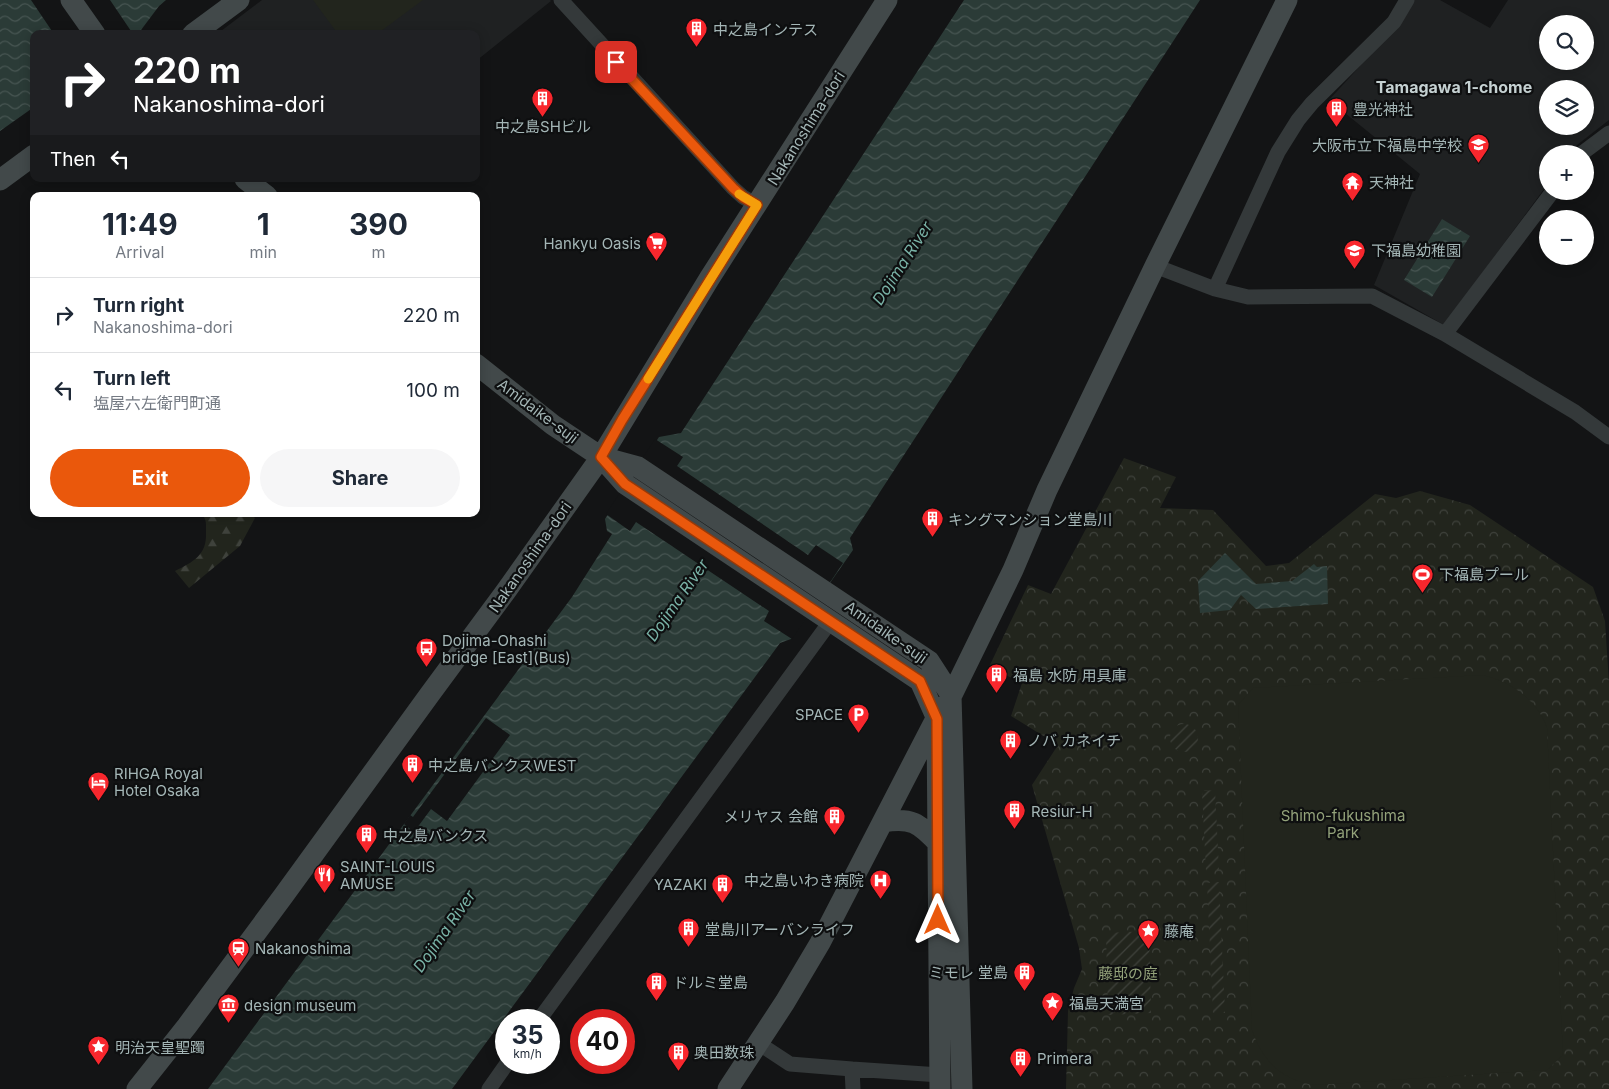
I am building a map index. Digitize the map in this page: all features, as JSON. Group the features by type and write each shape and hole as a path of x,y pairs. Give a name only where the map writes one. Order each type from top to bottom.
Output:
{"street":[{"path":"71,0 92,30"},
{"path":"198,30 238,0"},
{"path":"561,0 733,188 743,197 757,205"},
{"name":"Nakanoshima-dori","path":"137,1089 209,998 506,591 601,457 622,420 757,205 888,0"},
{"path":"937,741 950,695 1006,584 1047,490 1155,266 1287,0"},
{"path":"1215,289 1278,152 1291,131 1312,103 1394,22 1407,0"},
{"path":"1592,145 1609,132"},
{"path":"0,180 30,158"},
{"path":"249,182 261,192"},
{"path":"1445,334 1546,200"},
{"path":"1155,266 1215,289 1248,297 1372,296 1445,334 1575,412 1609,437"},
{"name":"Amidaike-suji","path":"480,367 553,426 601,457 626,485 920,681 937,719 940,1082"},
{"name":"Amidaike-suji","path":"601,457 638,467 925,658 929,661 950,695 962,1089"},
{"path":"547,1009 830,622"},
{"path":"925,658 935,684 937,719"},
{"path":"728,1089 785,1002 820,943 937,719 944,701 950,695"},
{"path":"883,822 895,820 914,822 924,828 938,843"},
{"path":"758,1043 790,1064 852,1069 940,1082"},
{"path":"852,1069 853,1089"},
{"path":"489,1089 500,1074"}],"shaded area":[{"path":"262,0 551,1 480,58 480,30 222,30"},
{"name":"大阪市立下福島中学校","path":"1414,0 1440,0 1490,28 1508,0 1609,0 1609,120 1594,132 1594,80 1539,80 1539,135 1590,135 1577,145 1539,145 1539,196 1444,325 1374,285 1420,174 1329,100 1403,19"}],"green space":[{"path":"313,0 423,0 382,30 335,30"},
{"name":"Shimo-fukushima Park","path":"1124,458 1176,477 1160,508 1213,510 1266,566 1289,563 1375,494 1396,498 1420,491 1470,505 1593,587 1605,621 1609,684 1609,1089 1066,1089 1068,1011 1074,988 1082,969 1079,948 1032,785 1058,745 1011,716 1022,683 989,667 1028,585 1051,594"},
{"path":"205,518 255,518 240,546 189,588 175,571 198,557 204,547 206,541"},
{"path":"1482,675 1503,682 1522,693 1537,709 1547,728 1563,1055 1547,1070 1315,1085 1293,1079 1283,1074 1268,1060 1261,1051 1252,1030 1238,705 1253,688"},
{"path":"1184,724 1194,728 1198,738 1194,748 1184,752 1174,748 1170,738 1174,728"},
{"path":"1215,790 1219,870 1206,871 1202,791"},
{"path":"1219,882 1225,1013 1213,1013 1207,883"},
{"name":"藤邸の庭","path":"1149,931 1151,1013 1108,1015 1106,933"}],"water":[{"path":"0,0 166,0 159,6 141,30 30,30 30,110 0,131"},
{"name":"Dojima River","path":"964,0 1200,0 850,538 853,550 791,639 780,643 511,1009 495,1009 495,1031 452,1089 208,1089 572,597 612,534 607,531 605,519 659,437 681,433"},
{"path":"1442,219 1470,236 1432,297 1404,280"},
{"path":"1225,553 1256,584 1292,581 1314,564 1317,567 1327,566 1328,604 1256,609 1241,595 1230,610 1200,613 1198,581"}],"pier":[{"path":"31,0 110,0 130,30 51,30"},
{"path":"655,439 683,457 677,466 808,555 816,545 843,563 792,639 764,621 769,611 636,522 630,531 606,514"},
{"path":"486,718 510,735 447,821 431,809 414,832 404,824 410,815 413,817"}],"slow traffic":[{"path":"648,379 757,205 739,194"}],"place":[{"name":"中之島インテス","path":"697,48"},
{"name":"中之島SHビル","path":"543,117"},
{"name":"豊光神社","path":"1337,128"},
{"name":"大阪市立下福島中学校","path":"1478,164"},
{"name":"天神社","path":"1353,201"},
{"name":"Hankyu Oasis","path":"657,262"},
{"name":"下福島幼稚園","path":"1355,269"},
{"name":"キングマンション堂島川","path":"932,538"},
{"name":"下福島プール","path":"1423,593"},
{"name":"Dojima-Ohashi bridge [East](Bus)","path":"426,668"},
{"name":"福島 水防 用具庫","path":"997,694"},
{"name":"SPACE","path":"859,733"},
{"name":"ノバ カネイチ","path":"1011,759"},
{"name":"中之島バンクスWEST","path":"412,784"},
{"name":"RIHGA Royal Hotel Osaka","path":"98,801"},
{"name":"Resiur-H","path":"1015,830"},
{"name":"メリヤス 会館","path":"834,835"},
{"name":"中之島バンクス","path":"367,854"},
{"name":"SAINT-LOUIS AMUSE","path":"324,894"},
{"name":"中之島いわき病院","path":"880,899"},
{"name":"YAZAKI","path":"723,903"},
{"name":"堂島川アーバンライフ","path":"689,948"},
{"name":"藤庵","path":"1148,950"},
{"name":"Nakanoshima","path":"239,967"},
{"name":"ミモレ 堂島","path":"1024,991"},
{"name":"ドルミ堂島","path":"657,1001"},
{"name":"福島天満宮","path":"1053,1022"},
{"name":"design museum","path":"228,1024"},
{"name":"明治天皇聖躅","path":"99,1066"},
{"name":"奥田数珠","path":"678,1071"},
{"name":"Primera","path":"1021,1077"}],"district":[{"name":"Tamagawa 1-chome","path":"1454,87"}],"route":[{"path":"616,62 733,188 743,197 757,205 709,279 601,457 625,484 920,681 937,719 938,920"}]}
